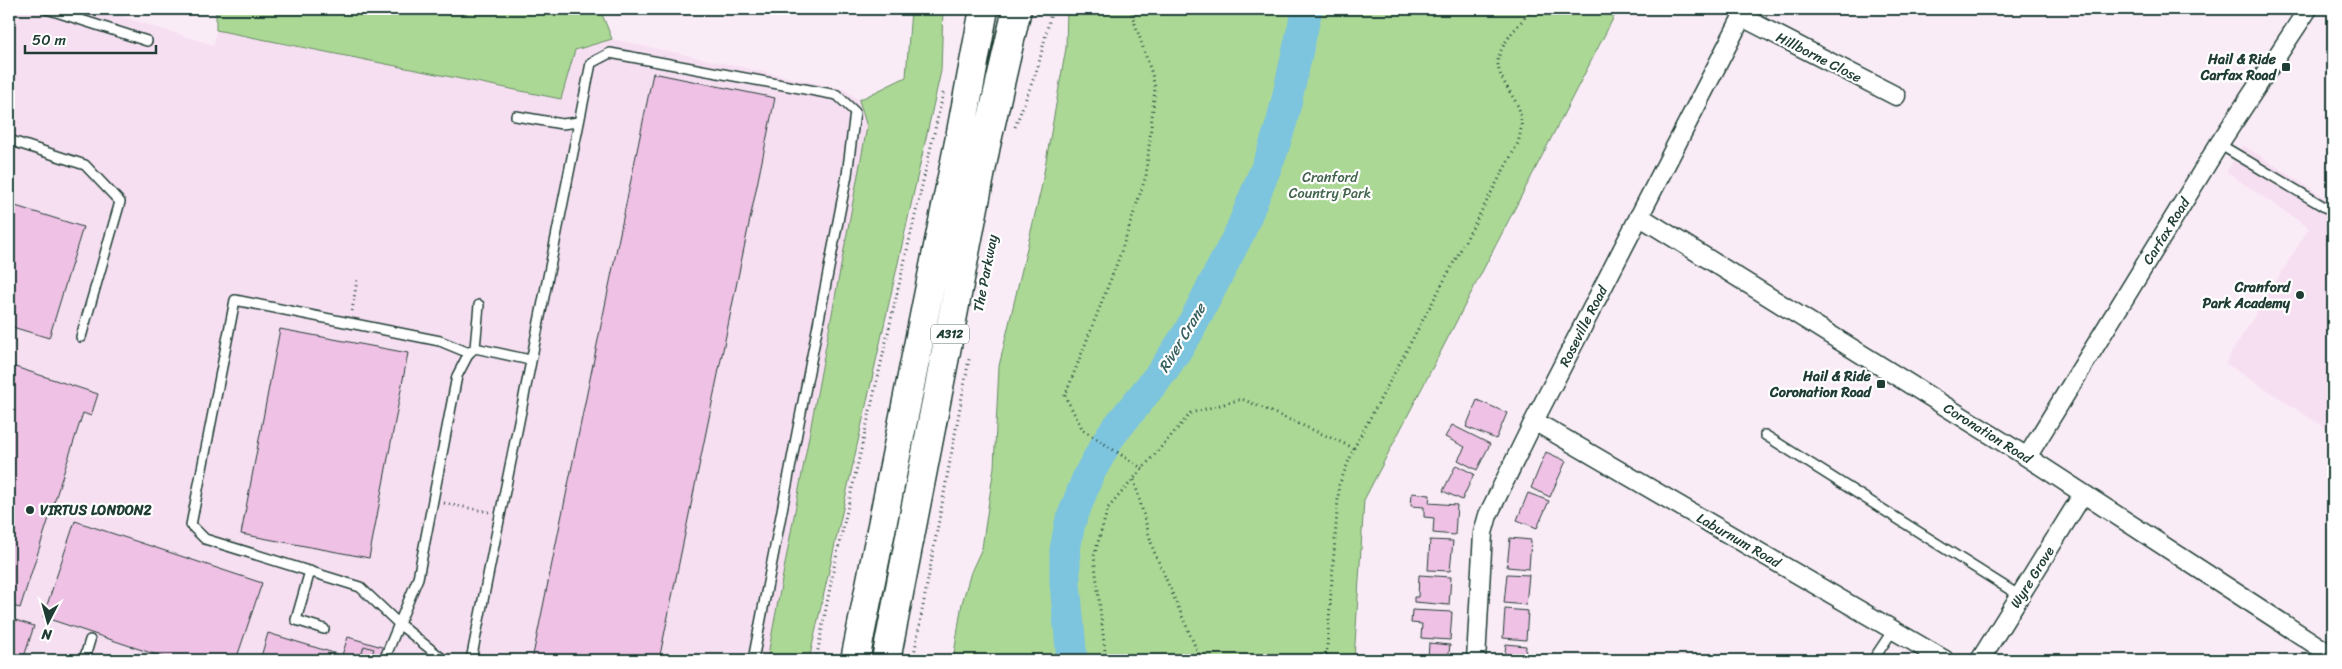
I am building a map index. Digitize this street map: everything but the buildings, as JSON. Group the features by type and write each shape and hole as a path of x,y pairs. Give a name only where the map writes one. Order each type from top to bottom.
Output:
{"highway":[{"name":"A312","path":"855,660 984,9"},
{"name":"The Parkway","path":"886,660 986,145 1016,9"}],"street":[{"name":"Carfax Road","path":"2027,457 2219,144 2308,9"},
{"name":"Hillborne Close","path":"1744,13 1896,96"},
{"name":"Roseville Road","path":"1476,660 1483,533 1488,515 1534,420 1744,13"},
{"name":"Coronation Road","path":"1639,216 2027,457 2333,656"},
{"name":"Laburnum Road","path":"1534,420 1945,660"},
{"name":"Wyre Grove","path":"1980,660 2083,494"}],"lane":[{"path":"47,9 147,41"},
{"path":"471,660 530,360 592,63 610,53 837,95 855,112 847,175 753,660"},
{"path":"516,116 552,123 579,122"},
{"path":"9,140 85,165 120,202 81,338"},
{"path":"2219,144 2333,212"},
{"path":"442,660 399,624 360,587 205,539 191,525 235,300 440,341 472,351 530,360"},
{"path":"384,660 418,578 457,376 472,351 479,305"},
{"path":"1765,434 2020,596"},
{"path":"310,571 296,620 324,629"},
{"path":"1873,660 1892,630"},
{"path":"84,660 90,640"}],"path":[{"path":"1014,129 1038,67 1052,9"},
{"path":"1130,9 1155,88 1146,176 1119,258 1065,396 1084,430 1143,469"},
{"path":"1326,660 1339,485 1354,448 1518,143 1522,127 1519,109 1498,68 1498,58 1501,49 1532,9"},
{"path":"816,660 834,566 944,90"},
{"path":"349,323 357,280"},
{"path":"913,660 970,356"},
{"path":"1106,660 1094,556 1108,508 1192,413 1242,399 1354,448"},
{"path":"1134,479 1153,549 1201,660"},
{"path":"433,501 500,514"}],"shaded area":[{"path":"9,9 98,9 214,45 216,30 561,98 575,50 612,39 844,89 859,100 867,127 767,660 9,660"},
{"name":"Cranford Park Academy","path":"2243,145 2329,200 2333,194 2333,433 2225,363 2309,228 2226,172"}],"green space":[{"path":"216,9 600,9 612,39 575,50 561,99 216,30"},
{"path":"911,9 943,9 941,71 809,660 767,660 867,127 859,100 906,77"},
{"name":"Cranford Country Park","path":"1067,9 1618,9 1364,500 1354,660 1079,660 1071,593 1071,554 1073,538 1083,507 1097,477 1121,435 1104,425 1093,440 1075,476 1062,517 1058,538 1053,586 1060,660 953,660 962,603 971,572 982,548 994,467 999,366 1041,189 1066,48"}],"waterway":[{"name":"River Crane","path":"1072,660 1065,583 1065,550 1070,523 1088,476 1111,435 1162,372 1188,333 1240,232 1272,153 1282,121 1307,9"}],"place":[{"name":"Hail & Ride Carfax Road","path":"2286,67"},
{"name":"Cranford Park Academy","path":"2300,295"},
{"name":"Hail & Ride Coronation Road","path":"1881,384"},
{"name":"VIRTUS LONDON2","path":"30,510"}]}
